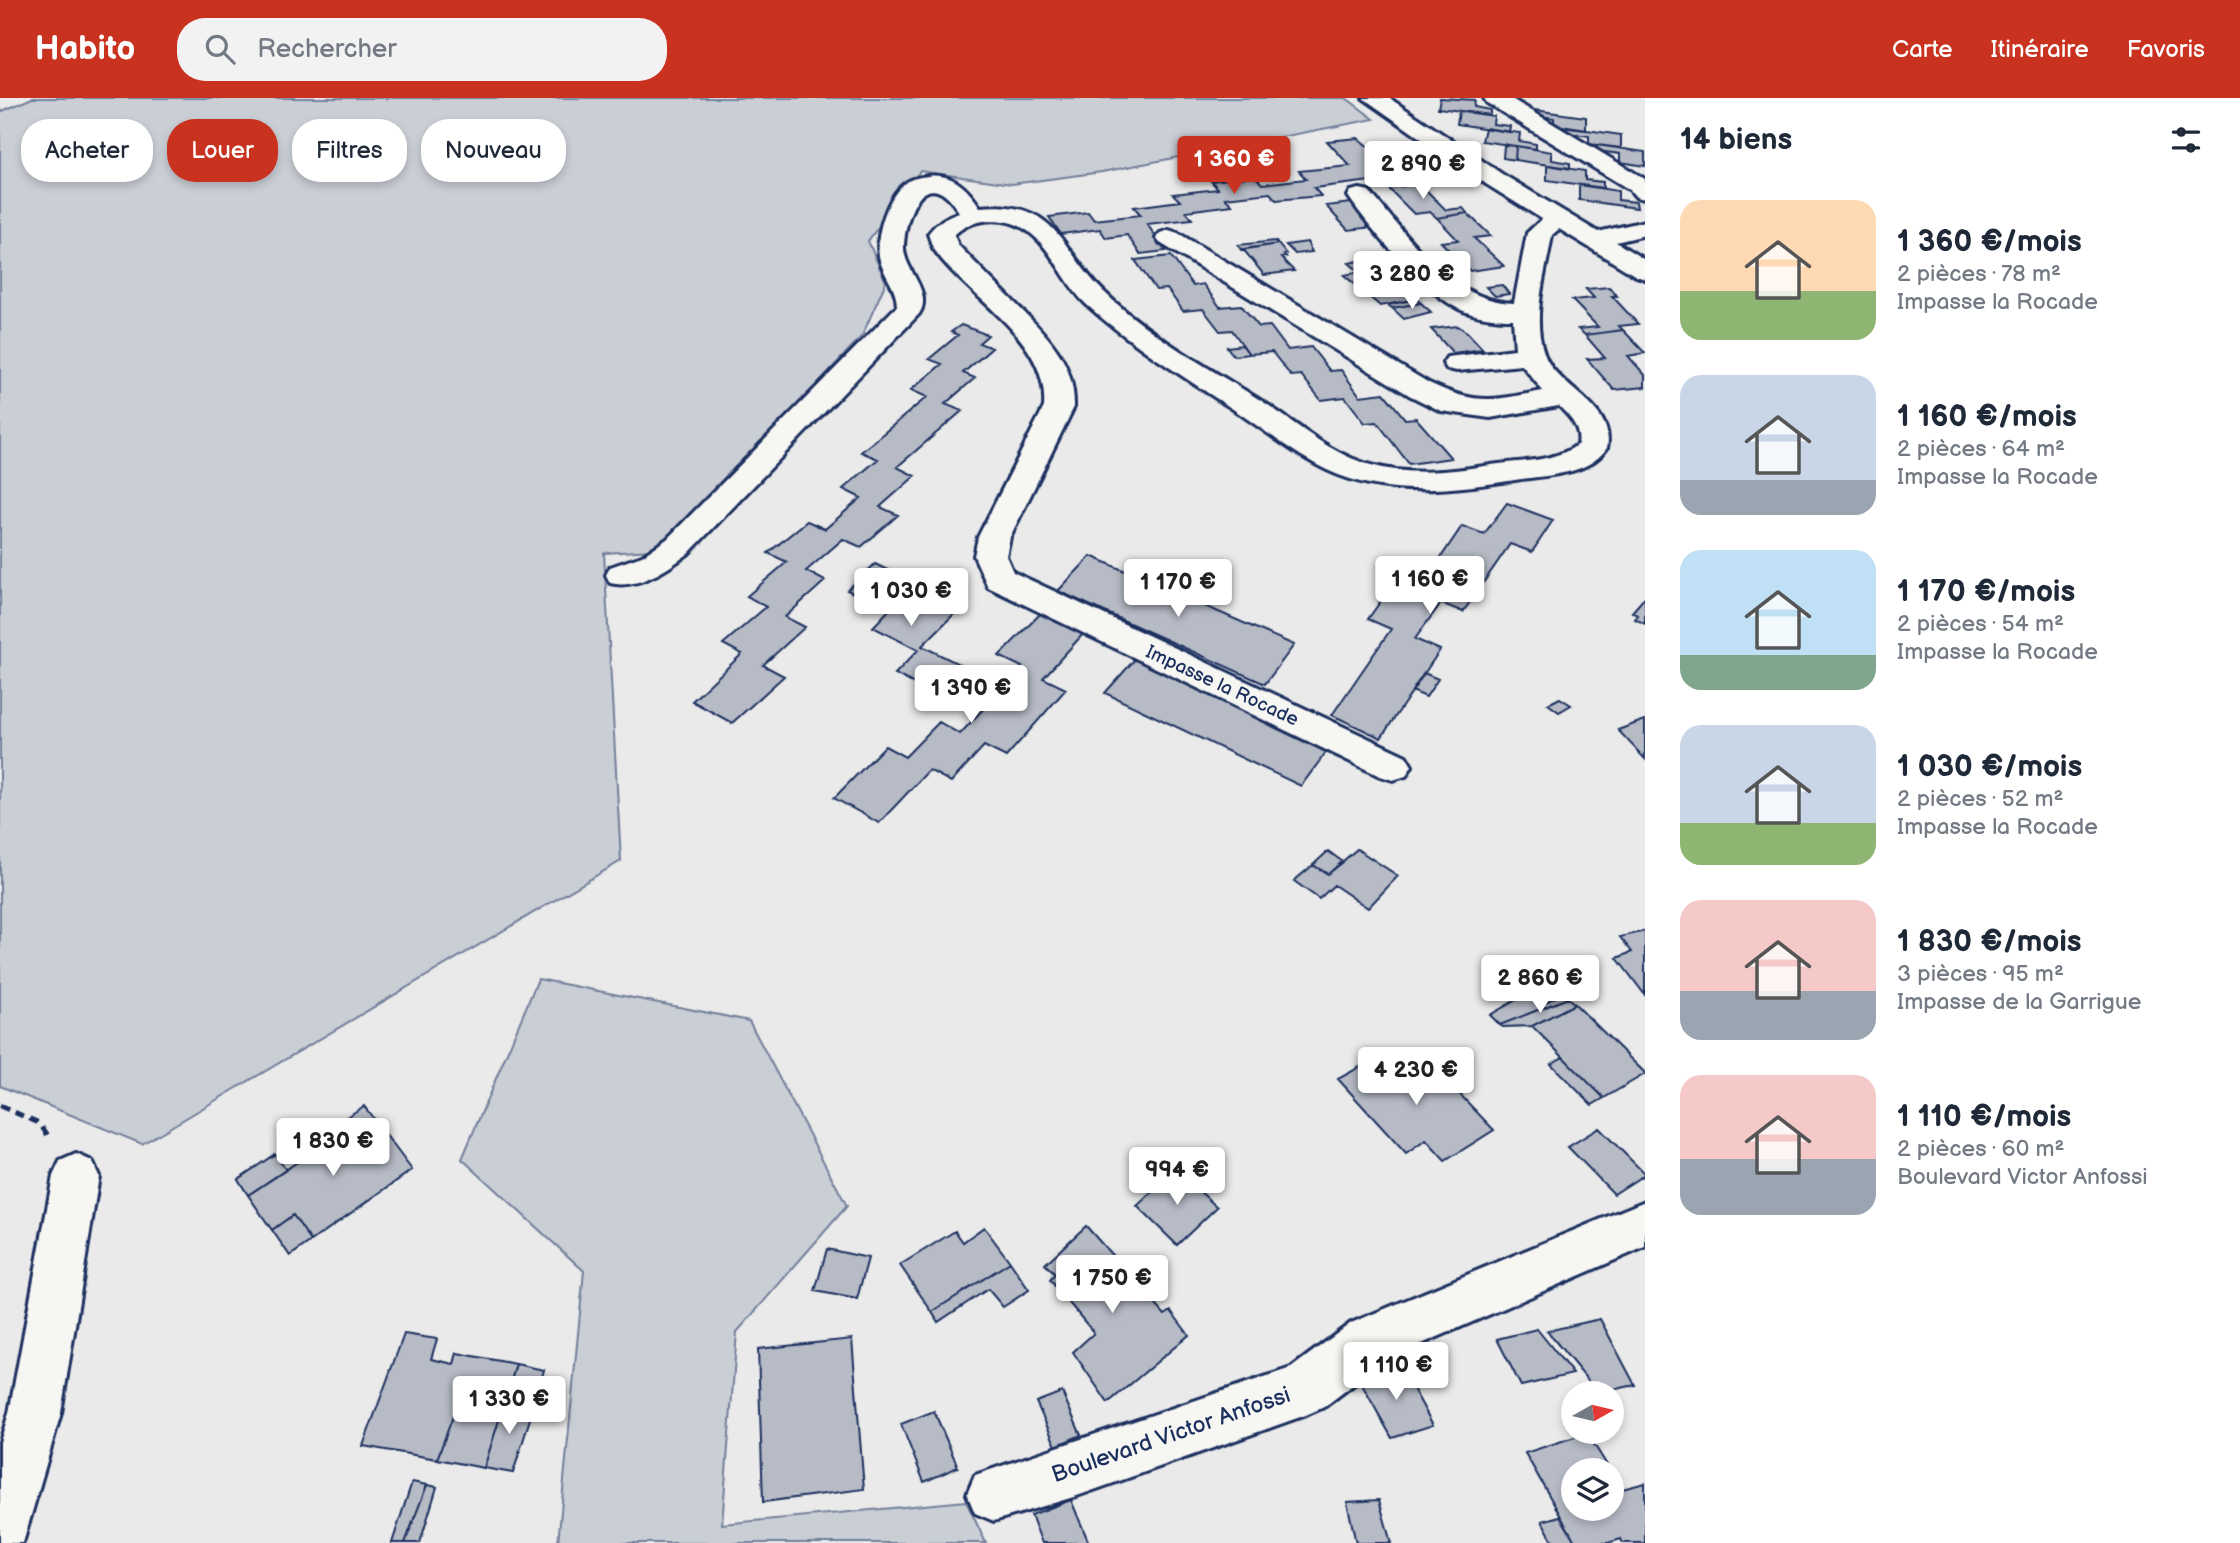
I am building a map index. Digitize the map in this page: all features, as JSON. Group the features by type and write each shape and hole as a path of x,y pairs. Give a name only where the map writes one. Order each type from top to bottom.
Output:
{"street":[{"path":"1374,98 1474,166 1645,271"},
{"path":"1495,98 1638,185 1645,192"},
{"path":"622,575 654,563 678,546 910,308 911,294 892,257 889,241 906,195 912,188 925,183 954,188 974,215 991,213 1030,222 1043,232 1093,297 1152,342 1316,451 1349,469 1391,480 1439,480 1564,463 1582,456 1592,448 1594,433 1565,396 1547,379 1531,356 1525,332 1541,233 1560,219"},
{"path":"1360,196 1457,298 1484,309 1527,312"},
{"name":"Impasse la Rocade","path":"974,215 950,223 942,234 946,248 1044,349 1055,368 1061,387 1059,407 994,537 990,555 1000,579 1393,766"},
{"path":"1595,240 1645,228"},
{"path":"1170,239 1419,389 1451,405 1490,409 1565,396"},
{"path":"1457,363 1531,356"},
{"path":"0,1532 35,1413 76,1177"},
{"name":"Boulevard Victor Anfossi","path":"994,1494 1077,1469 1306,1389 1369,1341 1645,1224"}],"path":[{"path":"0,1106 39,1123 76,1177"}],"shaded area":[{"path":"32,98 1346,98 1374,119 1102,172 1012,184 920,171 868,241 886,282 862,336 680,530 654,550 604,553 621,861 142,1144 0,1086 0,112"},
{"path":"538,979 749,1021 847,1206 737,1332 722,1524 966,1501 986,1543 558,1543 584,1271 462,1159"}],"building":[{"path":"1440,98 1475,100 1474,107 1490,110 1490,115 1438,108"},
{"path":"1534,110 1586,117 1586,130 1554,126 1554,118 1534,115"},
{"path":"1459,111 1494,116 1493,124 1510,126 1509,132 1457,124"},
{"path":"1567,127 1621,135 1621,148 1589,144 1589,136 1567,133"},
{"path":"1485,128 1520,133 1519,141 1536,144 1536,149 1482,141"},
{"path":"1358,138 1403,177 1314,188 1321,196 1276,200 1270,193 1225,198 1232,205 1186,211 1192,219 1147,224 1166,251 1140,254 1127,235 1106,238 1100,229 1061,234 1049,217 1088,212 1094,220 1141,215 1134,207 1180,201 1173,194 1218,189 1211,181 1255,176 1262,184 1306,179 1299,171 1350,166 1327,141"},
{"path":"1504,145 1516,146 1515,160 1503,158"},
{"path":"1597,145 1645,152 1645,166 1620,162 1620,154 1597,151"},
{"path":"1516,146 1552,152 1552,160 1570,163 1570,168 1515,160"},
{"path":"1547,165 1585,171 1585,180 1603,182 1603,188 1547,180"},
{"path":"1420,184 1446,210 1463,208 1467,213 1437,218 1430,212 1414,214 1388,188"},
{"path":"1579,185 1618,191 1618,200 1636,202 1637,208 1579,200"},
{"path":"1351,203 1373,227 1348,230 1326,206"},
{"path":"1467,213 1491,236 1474,238 1504,266 1470,271 1441,242 1458,240 1437,218"},
{"path":"1275,241 1278,244 1241,250 1238,245"},
{"path":"1307,242 1312,252 1295,254 1286,245"},
{"path":"1278,244 1286,254 1286,257 1281,258 1294,271 1264,275 1243,249"},
{"path":"1171,256 1193,286 1203,284 1220,307 1241,305 1259,327 1270,326 1288,350 1311,347 1330,371 1341,370 1360,396 1384,393 1405,419 1416,418 1451,458 1409,464 1377,422 1365,423 1345,397 1321,400 1301,375 1291,376 1272,352 1249,354 1232,330 1220,331 1203,309 1183,311 1167,289 1156,290 1135,260"},
{"path":"1368,259 1416,299 1380,306 1344,275 1360,272 1349,263"},
{"path":"1502,285 1509,294 1495,296 1486,287"},
{"path":"1609,287 1617,296 1612,296 1638,324 1619,326 1623,330 1585,335 1578,329 1598,327 1572,300 1594,298 1586,289"},
{"path":"1416,299 1421,303 1392,308 1388,305"},
{"path":"1421,303 1431,312 1404,319 1392,308"},
{"path":"961,325 988,335 979,343 992,348 963,373 975,378 945,404 962,411 897,467 915,476 880,507 898,515 861,547 843,539 806,571 825,581 785,617 805,627 763,665 784,676 732,723 692,701 742,654 723,644 766,607 747,596 787,562 768,553 807,521 825,529 861,498 843,489 878,459 861,452 927,397 911,390 942,364 929,359 958,335 951,332"},
{"path":"1458,326 1483,349 1453,353 1431,329"},
{"path":"1623,330 1645,353 1628,356 1645,375 1645,387 1614,390 1587,359 1605,358 1585,335"},
{"path":"1242,345 1249,354 1234,356 1227,347"},
{"path":"1507,503 1553,520 1532,552 1510,544 1463,612 1441,603 1415,639 1440,650 1381,738 1332,715 1391,629 1368,619 1393,584 1417,593 1462,526 1484,534"},
{"path":"1091,556 1294,645 1265,684 1058,591"},
{"path":"875,564 917,584 911,591 956,612 922,646 969,669 941,698 895,674 918,650 873,627 889,610 847,590"},
{"path":"1645,597 1645,624 1635,619 1638,615 1632,612"},
{"path":"1041,613 1084,633 1043,678 1066,689 1006,757 984,746 951,782 929,770 879,823 834,798 885,746 905,757 939,722 960,734 1022,667 999,656"},
{"path":"1136,658 1330,747 1301,786 1105,693"},
{"path":"1424,673 1438,679 1426,697 1412,691"},
{"path":"995,675 1008,682 992,700 978,693"},
{"path":"1560,698 1571,705 1559,712 1548,704"},
{"path":"1645,720 1645,759 1618,730"},
{"path":"1357,849 1398,876 1368,908 1334,885 1319,899 1294,881 1313,865 1328,874"},
{"path":"1328,851 1343,862 1328,874 1313,865"},
{"path":"1645,931 1645,995 1617,958 1632,952 1620,937"},
{"path":"1551,981 1563,993 1542,1004 1530,992"},
{"path":"1530,992 1542,1004 1563,993 1568,998 1500,1025 1490,1015"},
{"path":"1568,998 1575,1004 1532,1026 1500,1025"},
{"path":"1575,1004 1645,1074 1604,1098 1532,1026"},
{"path":"1385,1053 1405,1074 1428,1061 1494,1130 1445,1161 1426,1140 1406,1154 1338,1079"},
{"path":"1563,1057 1604,1098 1592,1105 1551,1064"},
{"path":"364,1106 412,1170 311,1241 293,1215 272,1230 248,1195 342,1132 336,1124"},
{"path":"336,1124 342,1132 313,1151 308,1142"},
{"path":"1599,1128 1645,1174 1614,1194 1568,1147"},
{"path":"275,1154 286,1170 248,1195 238,1179"},
{"path":"1176,1170 1217,1207 1177,1245 1137,1206"},
{"path":"293,1215 311,1241 290,1256 272,1230"},
{"path":"1086,1226 1165,1315 1171,1311 1189,1335 1108,1403 1073,1352 1094,1333 1050,1280 1055,1274 1045,1264"},
{"path":"984,1227 1010,1262 932,1312 900,1265 955,1231 963,1242"},
{"path":"827,1249 868,1258 857,1299 815,1291"},
{"path":"1010,1262 1029,1290 1003,1307 988,1289 938,1322 932,1312"},
{"path":"1600,1319 1635,1385 1624,1387 1624,1381 1588,1381 1547,1331"},
{"path":"1537,1329 1573,1374 1521,1386 1497,1339"},
{"path":"404,1334 437,1339 431,1359 454,1364 457,1353 516,1364 506,1398 464,1387 437,1459 363,1446"},
{"path":"852,1339 864,1489 763,1502 758,1349"},
{"path":"1399,1363 1433,1425 1392,1438 1360,1381"},
{"path":"516,1364 544,1370 534,1406 506,1398"},
{"path":"464,1387 506,1398 484,1468 437,1459"},
{"path":"1062,1392 1081,1435 1056,1446 1036,1402"},
{"path":"506,1398 534,1406 513,1473 484,1468"},
{"path":"934,1411 958,1467 924,1482 901,1424"},
{"path":"1561,1441 1561,1444 1594,1444 1603,1458 1561,1458 1561,1517 1525,1453"},
{"path":"412,1482 427,1485 405,1543 392,1543"},
{"path":"1645,1483 1645,1543 1623,1543 1621,1539 1608,1543 1576,1543 1564,1521 1624,1521 1624,1488"},
{"path":"427,1485 437,1487 420,1543 405,1543"},
{"path":"1071,1500 1089,1543 1042,1543 1031,1515"},
{"path":"1379,1500 1391,1543 1356,1543 1347,1502"},
{"path":"1560,1516 1576,1543 1554,1543 1542,1521"}]}
